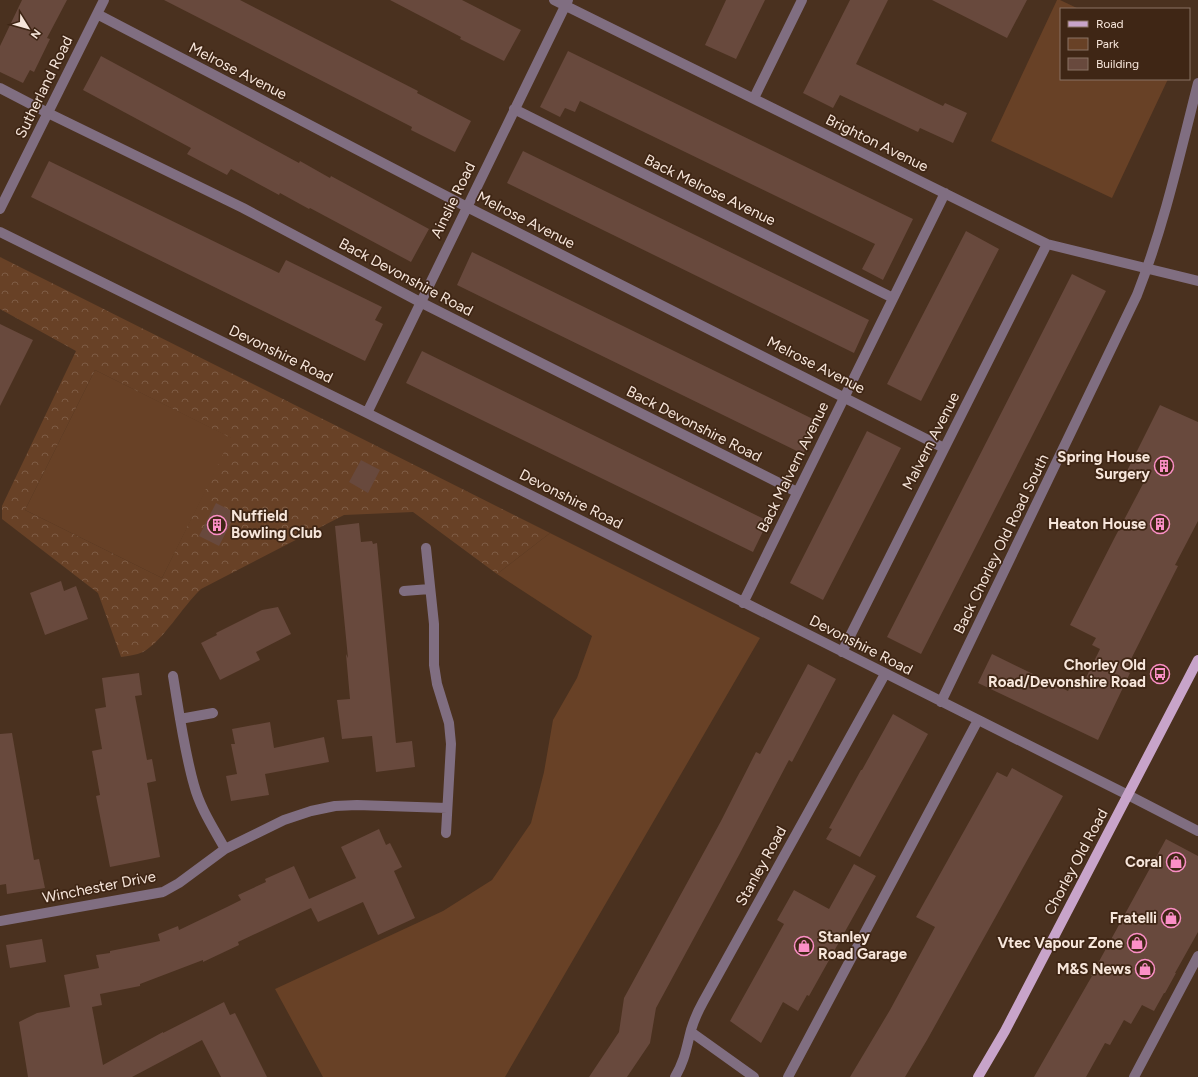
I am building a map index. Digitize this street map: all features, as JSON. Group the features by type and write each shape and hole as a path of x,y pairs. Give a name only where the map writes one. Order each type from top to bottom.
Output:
{"main road":[{"name":"Chorley Old Road","path":"978,1077 1005,1030 1198,660"}],"street":[{"name":"Sutherland Road","path":"0,209 104,0"},
{"name":"Brighton Avenue","path":"554,0 567,3 1047,244 1198,281"},
{"path":"754,98 802,0"},
{"name":"Ainslie Road","path":"367,413 567,3"},
{"name":"Melrose Avenue","path":"97,14 467,207 944,448"},
{"name":"Back Chorley Old Road South","path":"941,702 1133,302 1147,268 1170,196 1198,82"},
{"name":"Back Devonshire Road","path":"0,88 243,208 420,302 797,492"},
{"name":"Back Melrose Avenue","path":"514,109 893,298"},
{"name":"Back Malvern Avenue","path":"743,603 945,193"},
{"name":"Devonshire Road","path":"0,232 367,413 1198,831"},
{"name":"Malvern Avenue","path":"842,652 1047,244"},
{"path":"426,548 434,624 434,665 436,678 449,723 451,744 446,833"},
{"path":"404,591 430,589"},
{"name":"Stanley Road","path":"675,1077 687,1052 695,1017 885,674"},
{"path":"173,676 194,786 201,804 225,849"},
{"path":"180,719 213,713"},
{"path":"788,1077 978,720"},
{"name":"Winchester Drive","path":"0,921 163,892 179,883 225,849 284,820 311,811 335,806 357,805 447,808"},
{"path":"1134,1077 1198,956"},
{"path":"691,1032 754,1077"}],"green space":[{"path":"1057,0 1077,8 1060,8 1060,80 1168,80 1112,198 991,141"},
{"path":"0,257 550,533 497,574 413,512 344,515 201,589 158,640 150,647 143,652 121,657 98,593 2,519 2,506 76,351 0,309","holes":["95,370 231,438 162,578 25,510"]},
{"path":"95,370 232,438 162,578 25,510"},
{"path":"550,533 760,638 505,1077 323,1077 275,989 443,911 492,880 531,823 544,772 553,720 577,678 592,636 497,574"}],"building":[{"path":"22,0 67,0 47,38 50,39 34,72 30,70 23,83 0,72 0,46"},
{"path":"164,0 240,0 418,91 417,93 471,121 455,152 411,130 412,127"},
{"path":"390,0 462,0 521,30 504,61 460,39 461,37"},
{"path":"726,0 765,0 736,59 705,45"},
{"path":"850,0 888,0 856,64 943,106 945,103 967,113 953,143 920,128 918,132 840,95 833,108 803,93"},
{"path":"932,0 1027,0 1007,38"},
{"path":"568,51 913,219 883,280 862,269 875,244 580,101 575,112 565,108 560,117 540,107"},
{"path":"101,56 299,163 300,161 330,178 331,176 429,229 411,262 310,208 309,209 280,193 279,195 231,169 227,175 187,154 191,148 83,90"},
{"path":"523,151 869,320 854,353 507,183"},
{"path":"49,161 279,273 286,260 382,307 375,320 383,324 365,361 31,197"},
{"path":"966,231 999,249 921,401 887,384"},
{"path":"472,252 819,422 803,454 457,285"},
{"path":"1072,274 1106,291 921,654 887,637"},
{"path":"0,324 33,340 0,406"},
{"path":"422,351 768,521 753,552 406,383"},
{"path":"1160,405 1198,422 1198,521 1175,565 1178,566 1125,671 1130,673 1098,740 978,683 992,654 1068,691 1072,683 1081,688 1100,649 1092,645 1096,638 1070,625 1145,480 1127,471"},
{"path":"867,431 901,448 823,600 790,583"},
{"path":"361,460 380,470 368,493 349,482"},
{"name":"Nuffield Bowling Club","path":"216,503 236,513 219,546 199,536"},
{"path":"359,523 361,542 372,541 373,544 377,543 396,743 412,741 415,767 376,772 372,736 342,739 337,700 350,699 346,654 348,658 335,526"},
{"path":"61,581 64,591 76,586 88,619 45,635 30,593"},
{"path":"278,607 291,634 256,652 260,660 220,680 201,643 217,635 216,633 262,610"},
{"path":"808,664 836,679 792,762 789,760 656,1008 650,1043 627,1077 589,1077 619,1032 624,998 721,821 756,752 760,754"},
{"path":"139,673 142,695 135,696 147,760 152,759 156,781 147,783 160,857 110,867 96,796 100,795 92,751 102,749 95,709 106,707 102,678"},
{"path":"893,714 928,734 860,857 826,839 832,829 829,828"},
{"path":"270,722 274,748 324,737 329,762 265,774 269,795 231,801 226,776 237,774 231,744 235,744 232,729"},
{"path":"12,733 34,860 39,859 45,888 7,894 6,884 0,885 0,734"},
{"path":"1012,768 1063,796 905,1077 850,1077 890,1010 935,927 916,917 997,772 1007,777"},
{"path":"379,829 386,845 390,843 402,867 394,871 415,918 378,935 363,902 318,922 311,908 238,942 239,945 203,962 203,960 140,984 140,986 100,994 102,1005 92,1007 103,1065 163,1032 224,1002 230,1015 235,1013 267,1077 221,1077 202,1040 132,1077 28,1077 19,1022 37,1013 70,1007 64,975 99,968 96,955 160,941 158,934 178,926 179,930 241,900 238,895 266,882 265,879 294,866 309,899 356,878 341,847"},
{"path":"1166,839 1198,856 1198,932 1165,993 1154,1011 1142,1005 1131,1024 1124,1020 1110,1045 1105,1043 1086,1077 1034,1077 1092,976"},
{"name":"Stanley Road Garage","path":"854,864 876,876 809,996 807,995 798,1011 783,1002 761,1043 730,1021 784,924 777,920 794,890 829,909"},
{"path":"42,939 46,962 10,968 6,945"}],"place":[{"name":"Spring House Surgery","path":"1164,466"},
{"name":"Heaton House","path":"1160,524"},
{"name":"Nuffield Bowling Club","path":"217,525"},
{"name":"Chorley Old Road/Devonshire Road","path":"1160,674"},
{"name":"Coral","path":"1176,862"},
{"name":"Fratelli","path":"1171,918"},
{"name":"Vtec Vapour Zone","path":"1137,943"},
{"name":"Stanley Road Garage","path":"804,946"},
{"name":"M&S News","path":"1145,969"}]}
